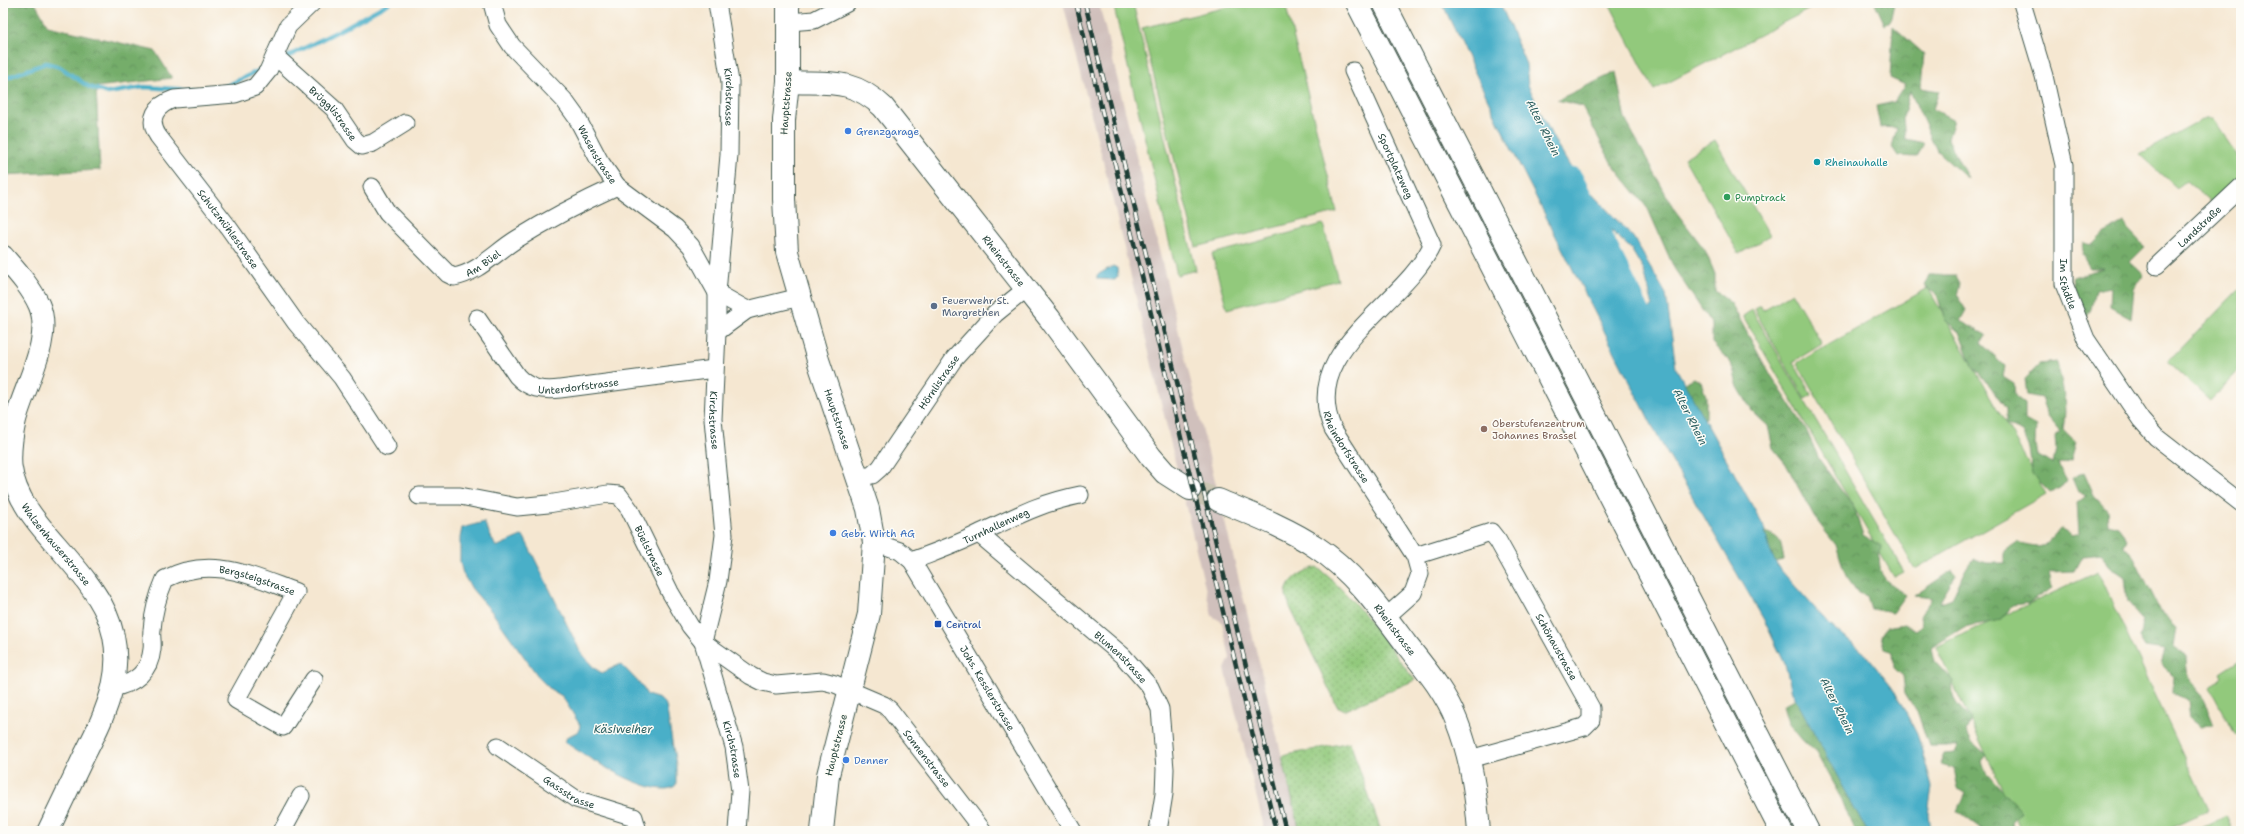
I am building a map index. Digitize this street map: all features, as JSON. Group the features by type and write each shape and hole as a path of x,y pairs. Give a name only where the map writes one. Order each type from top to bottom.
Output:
{"main road":[{"path":"1357,3 1781,831"},
{"path":"1384,3 1808,831"},
{"name":"Hauptstrasse","path":"788,12 788,82 784,120 785,225 787,252 821,368 868,509 874,542 869,614 856,694 828,775 822,831"},
{"name":"Rheinstrasse","path":"788,82 841,83 862,91 875,100 891,117 1026,289 1107,395 1151,457 1165,473 1190,488"},
{"name":"Rheinstrasse","path":"1218,500 1278,526 1317,548 1354,579 1386,617 1432,677 1457,720 1470,759 1479,831"}],"street":[{"name":"Schutzmühlestrasse","path":"312,3 288,26 280,40 276,64 255,87 235,94 174,99 167,101 155,111 153,117 154,129 226,224 296,323 342,378 387,447"},
{"name":"Wasenstrasse","path":"492,3 498,25 512,46 573,112 608,174 617,186 675,229 691,246 717,293"},
{"name":"Kirchstrasse","path":"717,3 730,82 729,155 717,293 713,436 724,535 718,581 703,642 734,746 740,791 737,831"},
{"path":"788,12 814,20 847,3"},
{"name":"Im Städtle","path":"2022,3 2044,76 2064,165 2064,284 2086,339 2141,420 2156,437 2241,503"},
{"name":"Brügglistrasse","path":"276,64 334,109 355,140 362,146 373,143 406,123"},
{"name":"Sportplatzweg","path":"1353,71 1432,245 1425,260"},
{"name":"Am Büel","path":"372,187 387,212 448,274 454,277 468,273 514,240 561,213 617,186"},
{"name":"Landstraße","path":"2157,266 2241,187"},
{"name":"Walzenhauserstrasse","path":"3,256 20,276 40,305 44,327 38,353 16,421 11,455 14,481 24,504 37,522 95,593 106,612 114,634 116,661 114,687 105,714 48,831"},
{"name":"Rheindorfstrasse","path":"1386,617 1413,593 1420,574 1415,556 1333,429 1328,418 1325,400 1329,376 1342,354 1369,318 1425,260"},
{"name":"Hörnlistrasse","path":"858,478 872,475 880,468 954,359 995,314 1026,289"},
{"path":"717,293 747,310"},
{"path":"717,332 747,310 800,297"},
{"name":"Unterdorfstrasse","path":"477,318 517,376 524,384 539,390 560,389 714,369"},
{"name":"Büelstrasse","path":"419,496 460,496 517,507 548,504 608,494 619,495 630,510 670,592 690,626 703,642 751,676 763,682 776,685 823,681 856,694"},
{"name":"Turnhallenweg","path":"912,561 979,534 1025,510 1058,499 1080,495"},
{"name":"Schönaustrasse","path":"1415,556 1491,532 1496,538 1591,708 1591,720 1584,727 1470,759"},
{"name":"Blumenstrasse","path":"979,534 1117,650 1150,687 1160,709 1165,769 1164,794 1158,831"},
{"name":"Johs. Kesslerstrasse","path":"874,542 900,552 912,561 1074,831"},
{"name":"Bergsteigstrasse","path":"114,687 132,683 147,667 152,650 154,612 165,579 179,572 200,568 220,568 245,573 296,592 236,700 282,727 314,679"},
{"name":"Sonnenstrasse","path":"856,694 884,705 890,710 983,831"},
{"name":"Gassstrasse","path":"498,746 576,799 634,817 638,831"},
{"path":"282,831 301,796"}],"shaded area":[{"path":"1063,3 1099,3 1300,831 1265,831 1225,669 1230,658 1222,622 1212,616 1109,185"}],"green space":[{"path":"3,3 35,3 48,26 155,51 172,78 96,87 100,170 3,175"},
{"path":"1113,3 1133,3 1196,270 1177,275"},
{"path":"1243,3 1285,3 1337,212 1196,247 1142,28"},
{"path":"1609,3 1821,3 1654,90"},
{"path":"1875,3 1894,3 1890,22 1885,25"},
{"path":"1893,26 1924,54 1921,88 1939,91 1933,109 1954,120 1948,139 1968,179 1937,151 1910,91 1903,118 1905,139 1924,143 1917,157 1898,156 1892,147 1897,128 1880,127 1876,106 1894,102 1905,85 1890,78"},
{"path":"1616,72 1625,119 1674,209 1705,250 1715,274 1715,291 1731,303 1765,366 1806,429 1819,459 1854,508 1863,535 1881,546 1880,564 1883,576 1887,581 1906,595 1893,613 1871,609 1867,596 1858,593 1846,576 1836,545 1814,517 1786,464 1773,448 1768,426 1752,411 1738,387 1731,363 1712,343 1712,325 1674,268 1648,209 1612,164 1582,106 1557,100"},
{"path":"2206,118 2212,118 2241,161 2241,178 2213,204 2186,181 2177,188 2140,154"},
{"name":"Pumptrack","path":"1715,140 1770,236 1739,254 1684,158"},
{"path":"2125,222 2127,228 2145,247 2130,262 2144,275 2134,288 2131,319 2110,307 2111,287 2095,290 2091,309 2087,317 2075,291 2073,277 2103,268 2090,268 2082,255 2084,242 2091,246 2103,234"},
{"path":"1323,224 1338,280 1227,309 1212,254"},
{"path":"1929,275 1955,275 1960,284 1957,296 1966,310 1960,321 1986,335 1981,343 2005,366 2003,377 2014,384 2015,396 2025,404 2025,420 2036,426 2035,444 2037,456 2053,464 2056,450 2055,436 2061,432 2048,417 2041,398 2027,395 2025,379 2040,364 2057,362 2065,403 2063,429 2076,442 2071,460 2058,464 2067,480 2061,488 2050,492 2033,475 2029,449 2022,432 2006,424 2006,408 1990,386 1972,366 1959,332 1945,320 1937,295 1924,286"},
{"path":"2241,287 2241,368 2210,401 2168,362"},
{"path":"1928,288 2046,494 1915,569 1797,363"},
{"path":"1792,293 1822,344 1793,362 1812,395 1805,399 1754,309 1760,306 1763,310"},
{"path":"1752,310 1904,572 1894,577 1743,316"},
{"path":"1694,378 1701,382 1706,396 1706,418 1692,425 1671,390"},
{"path":"2084,472 2094,495 2107,509 2108,524 2118,527 2127,539 2123,546 2131,551 2162,614 2176,627 2173,646 2186,655 2188,673 2201,695 2214,725 2200,726 2190,718 2188,701 2172,693 2173,676 2161,664 2165,650 2145,647 2139,637 2144,620 2128,602 2125,578 2111,568 2102,554 2083,556 2075,571 2049,572 2052,588 2029,603 2013,605 2001,620 1964,627 1931,648 1934,661 1953,681 1953,694 1956,702 1971,719 1966,731 1972,742 1987,755 1982,761 1986,772 2021,811 2013,821 2014,831 1981,831 1980,828 1957,811 1965,792 1958,789 1954,768 1940,764 1944,754 1955,753 1958,746 1929,746 1918,714 1905,693 1903,676 1894,668 1893,652 1884,649 1881,635 1886,627 1904,624 1916,630 1922,625 1920,616 1932,598 1914,596 1952,570 1956,575 1939,603 1952,598 1964,573 1973,559 1987,563 2005,563 2005,551 2018,542 2037,547 2042,546 2046,544 2060,529 2072,536 2079,534 2077,503 2087,495 2078,492 2072,478"},
{"path":"1762,531 1777,538 1781,544 1784,560 1757,565"},
{"path":"1317,567 1357,606 1415,680 1345,710 1337,706 1286,596 1287,589 1297,576 1307,570"},
{"path":"2098,572 2209,810 2163,831 2022,831 1936,647"},
{"path":"2241,659 2241,733 2235,736 2210,688 2222,677 2220,673"},
{"path":"1799,696 1867,831 1854,831 1842,800 1816,753 1803,741 1788,723 1783,706"},
{"path":"1350,742 1381,831 1300,831 1282,756"},
{"path":"2226,816 2233,831 2196,831"}],"water":[{"path":"1442,3 1500,3 1526,64 1528,85 1553,138 1577,178 1633,237 1666,294 1676,368 1764,527 1770,551 1778,567 1830,625 1867,656 1894,690 1918,736 1932,787 1928,814 1930,831 1867,831 1792,692 1785,664 1764,620 1660,441 1508,142","holes":["1592,212 1631,249 1644,271 1653,306 1647,311 1613,274 1610,267 1612,256 1586,215"]},
{"path":"1113,266 1117,268 1118,277 1115,280 1097,279 1097,275"},
{"name":"Käsiweiher","path":"484,522 496,547 521,536 524,537 580,651 594,668 602,673 621,664 642,686 647,695 660,699 666,705 676,765 676,785 667,789 654,788 638,783 603,766 565,742 567,737 579,731 580,725 562,696 550,689 540,679 492,612 472,589 463,574 460,562 460,538 462,528"}],"waterway":[{"path":"283,59 389,3"},
{"path":"3,79 46,63 60,67 89,87 108,93 144,87 194,90"},
{"path":"222,88 262,69"},
{"name":"Alter Rhein","path":"1570,180 1641,321"}],"tunnel":[{"path":"1190,489 1218,500"}],"railway":[{"path":"1076,3 1276,831"},
{"path":"1085,3 1286,831"}],"place":[{"name":"Grenzgarage","path":"848,131"},
{"name":"Rheinauhalle","path":"1817,162"},
{"name":"Pumptrack","path":"1727,197"},
{"name":"Feuerwehr St. Margrethen","path":"934,306"},
{"name":"Oberstufenzentrum Johannes Brassel","path":"1484,429"},
{"name":"Gebr. Wirth AG","path":"833,533"},
{"name":"Central","path":"938,624"},
{"name":"Denner","path":"846,760"}]}
